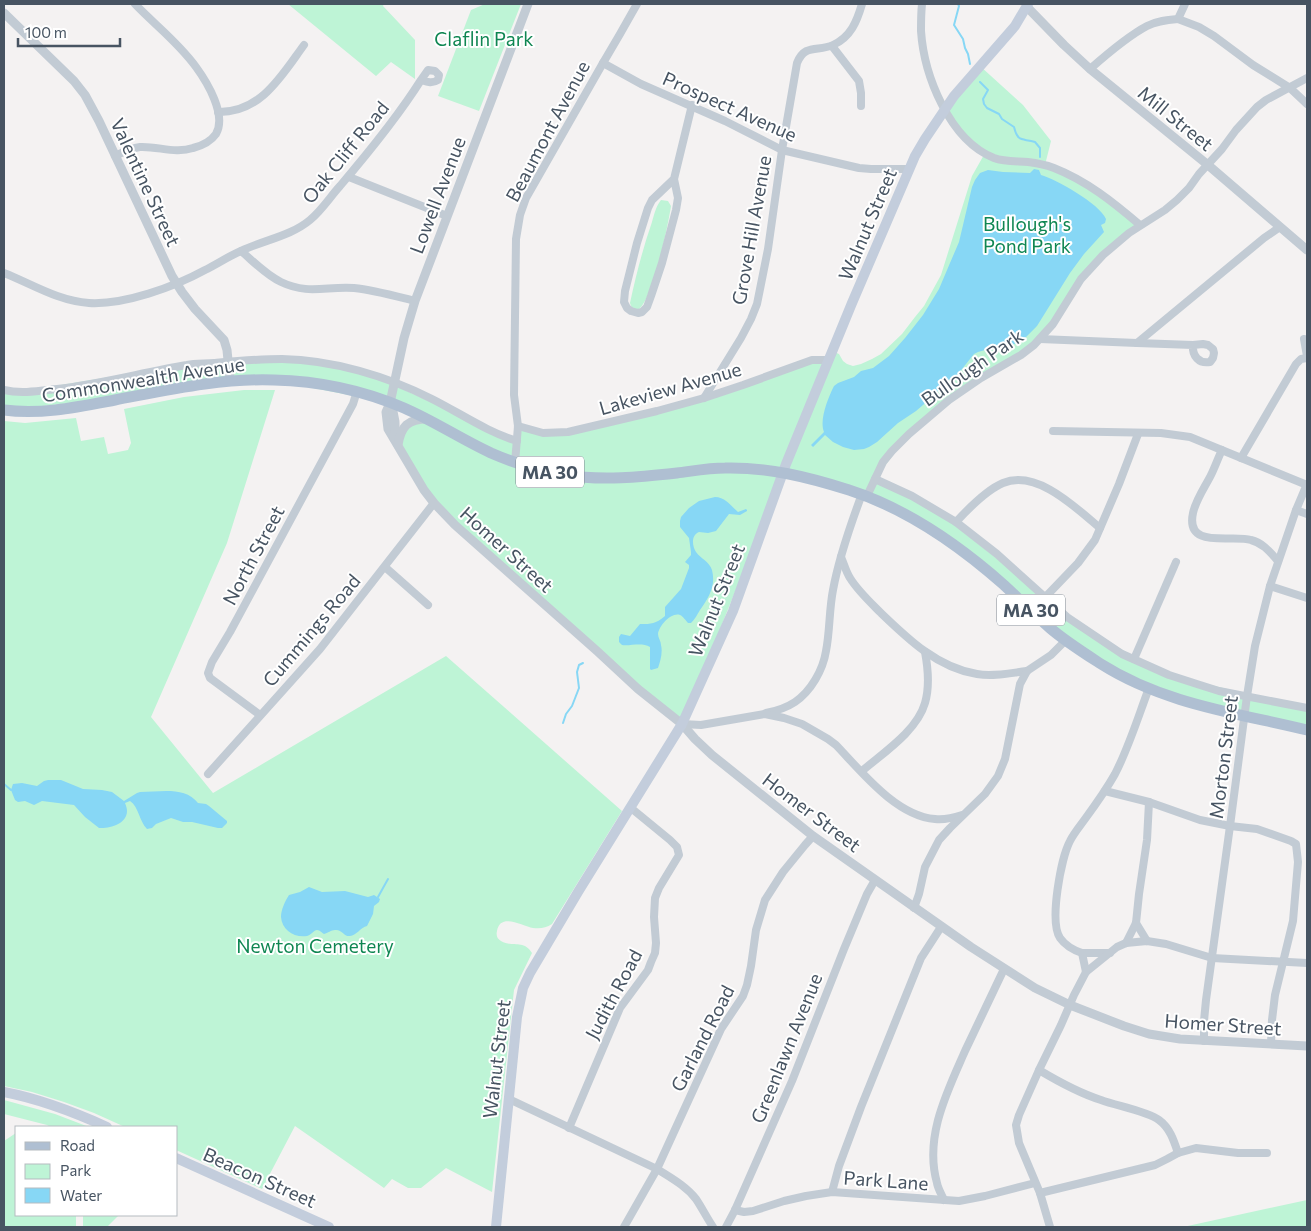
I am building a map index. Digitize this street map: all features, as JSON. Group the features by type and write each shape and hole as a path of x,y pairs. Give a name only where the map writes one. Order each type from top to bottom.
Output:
{"main road":[{"name":"Walnut Street","path":"496,1227 517,1016 523,988 530,973 682,724 733,611 783,472 909,169 944,109 1015,26 1028,6"},
{"name":"Commonwealth Avenue","path":"4,410 29,413 55,411 180,387 230,380 309,382 357,391 403,407 515,463 567,476 627,478 724,468 754,468 783,472 828,483 864,495 904,514 946,539 985,569 1050,628 1103,666 1182,701 1222,712 1307,730"},
{"path":"4,1092 62,1108 105,1126"},
{"name":"Beacon Street","path":"178,1159 329,1227"}],"street":[{"path":"115,156 129,149 139,147 182,150 199,146 212,138 218,126 218,112 211,90 196,66 135,4"},
{"name":"Lowell Avenue","path":"390,403 404,338 415,301 528,4"},
{"name":"Beaumont Avenue","path":"515,463 518,426 514,395 515,262 520,215 526,198 636,4"},
{"path":"861,106 859,82 832,46 844,38 853,28 862,4"},
{"path":"922,4 921,29 930,76 944,109 964,137 986,154 1001,160 1042,164 1065,173 1100,192 1140,225"},
{"path":"1178,19 1185,4"},
{"name":"Mill Street","path":"1028,6 1064,45 1090,69 1208,165 1307,250"},
{"name":"Valentine Street","path":"4,14 74,81 84,95 99,121 177,284 195,309 224,340 230,380"},
{"path":"1090,69 1106,55 1148,26 1164,20 1178,19 1199,27 1290,88 1307,104"},
{"path":"218,112 232,111 250,105 275,84 304,45"},
{"name":"Grove Hill Avenue","path":"704,398 741,338 757,304 768,249 797,63 802,53 812,48 832,46"},
{"name":"Prospect Avenue","path":"602,63 641,84 692,105 782,150 860,168 909,169"},
{"name":"Bullough Park","path":"682,724 701,725 764,714 782,709 806,693 821,668 826,652 833,591 841,555 864,495 890,453 936,410 981,378 1024,352 1040,339 1053,324 1081,279 1109,249 1177,200 1257,107 1266,100 1307,78"},
{"name":"Oak Cliff Road","path":"4,273 54,296 71,301 111,302 133,298 177,284 241,251 284,235 310,220 348,177 421,80"},
{"path":"674,178 652,200 648,208 625,291 624,302 631,311 638,313 647,307 662,263 678,198 674,178 692,105"},
{"path":"348,177 447,216"},
{"path":"1137,343 1280,227"},
{"path":"241,251 272,277 292,286 322,290 355,288 415,301"},
{"path":"1040,339 1193,345"},
{"path":"1241,458 1296,364 1301,359 1307,357 1304,339"},
{"name":"Commonwealth Avenue","path":"4,390 27,392 66,388 189,364 271,359 301,361 345,368 394,383 430,398 504,437 517,441"},
{"name":"Lakeview Avenue","path":"518,426 543,433 568,432 657,412 743,385 812,360 829,360"},
{"name":"North Street","path":"260,715 210,678 208,673 212,662 353,404 357,391"},
{"name":"Homer Street","path":"390,403 394,412 396,442 434,503 455,525 638,689 682,724 712,755 813,836 914,908 1035,988 1070,1005 1124,1026 1149,1034 1180,1039 1307,1046"},
{"path":"396,442 406,425 414,420 427,419"},
{"path":"1053,431 1161,433 1190,437 1307,485"},
{"path":"1032,611 1078,563 1095,540 1138,434"},
{"path":"1222,450 1193,514 1193,525 1196,532 1204,538 1249,539 1266,548 1278,561"},
{"path":"875,479 912,496 956,522 997,554 1067,617 1122,654 1169,675 1200,686 1307,708"},
{"path":"956,522 990,490 1001,483 1012,480 1031,482 1058,494 1100,528"},
{"name":"Morton Street","path":"1204,1041 1204,1014 1247,696 1256,646 1270,586 1296,510 1307,485"},
{"name":"Cummings Road","path":"208,774 320,649 434,503"},
{"path":"1296,510 1307,514"},
{"path":"841,555 850,579 859,590 888,620 925,652 948,666 978,675 997,676 1027,671 1051,655 1066,640"},
{"path":"1134,659 1176,562"},
{"path":"385,567 428,605"},
{"path":"1270,586 1307,598"},
{"path":"862,771 899,740 920,716 926,702 928,690 925,652"},
{"path":"914,908 925,867 939,840 985,794 998,776 1004,759 1020,684 1027,671"},
{"path":"1110,953 1082,953 1065,944 1059,937 1056,929 1055,915 1058,886 1070,841 1105,791 1128,744 1149,688"},
{"path":"764,714 802,724 816,731 836,745 879,790 910,811 923,817 936,819 962,815"},
{"path":"1105,791 1150,802 1200,820 1257,829 1296,844 1298,862 1296,902 1276,995 1271,1044"},
{"path":"1126,943 1136,922 1150,802"},
{"name":"Judith Road","path":"569,1128 620,1008 648,970 655,953 655,898 679,855 677,847 670,840 630,808"},
{"name":"Garland Road","path":"624,1227 657,1169 721,1029 743,996 751,966 756,930 765,900 783,872 813,836"},
{"name":"Greenlawn Avenue","path":"726,1227 792,1081 844,949 867,894 875,880"},
{"path":"1136,922 1148,941"},
{"path":"832,1192 858,1116 921,958 940,926"},
{"path":"1050,1227 1040,1193 1019,1143 1016,1125 1039,1070 1086,972 1126,943 1148,941 1166,944 1212,958 1307,963"},
{"path":"1082,953 1086,972"},
{"path":"944,1200 937,1184 934,1169 935,1133 940,1110 955,1073 1004,969"},
{"path":"1039,1070 1061,1083 1094,1098 1159,1119 1171,1134 1178,1152"},
{"path":"509,1099 657,1169 678,1182 696,1200 713,1227"},
{"path":"1040,1193 1155,1164 1167,1160 1178,1152 1196,1148 1238,1154 1267,1153"},
{"name":"Park Lane","path":"735,1210 753,1211 784,1201 832,1192 944,1200 972,1199 1035,1183"}],"green space":[{"path":"288,4 384,4 383,6 415,40 415,79 391,62 376,76"},
{"name":"Claflin Park","path":"485,4 521,4 479,111 438,96 471,10"},
{"name":"Bullough's Pond Park","path":"980,66 1023,105 1051,141 1045,165 1071,176 1140,225 1100,258 1037,342 981,378 909,434 875,479 934,509 1091,633 1169,675 1307,708 1307,730 1222,712 1103,665 1003,584 904,514 783,472 682,724 455,525 412,470 399,436 417,419 390,403 272,380 4,410 4,390 18,392 189,364 285,359 369,374 517,441 518,426 555,433 657,411 812,360 829,360 832,351 839,354 847,364 853,366 861,364 881,354 902,334 924,306 941,275 972,176 985,153 977,148 944,109"},
{"path":"661,200 668,201 671,206 663,244 649,291 639,309 636,309 630,303 654,214"},
{"name":"Newton Cemetery","path":"244,390 275,390 227,543 151,717 213,793 446,656 622,811 552,924 536,928 507,921 499,925 497,937 500,940 505,943 525,946 532,953 514,990 492,1192 446,1168 421,1188 408,1188 392,1179 384,1188 295,1126 262,1189 178,1151 178,1126 123,1126 64,1102 4,1086 4,421 25,423 76,418 81,441 104,437 108,454 128,450 131,443 124,409 184,397"},
{"path":"4,1100 55,1114 86,1126 49,1126 4,1114"},
{"path":"15,1134 15,1216 76,1216 76,1227 4,1227 4,1141"},
{"path":"1307,1200 1307,1227 1183,1227"},
{"path":"83,1216 118,1216 107,1227 83,1227"}],"water":[{"path":"1034,169 1039,170 1041,175 1067,187 1087,200 1106,219 1105,223 1101,225 1104,232 1070,273 1037,326 1025,338 1007,348 992,348 974,354 958,374 949,380 930,399 869,447 854,450 843,447 825,435 813,447 811,445 824,432 823,415 834,386 854,377 861,371 873,368 889,356 923,315 939,289 959,242 972,187 980,173 988,170 1030,173"},
{"path":"715,497 725,500 738,512 746,509 747,511 740,515 729,514 716,531 696,533 693,541 695,550 709,564 712,570 713,581 711,591 691,623 677,615 669,618 663,624 658,634 662,648 658,668 651,670 650,647 640,644 622,645 619,642 619,637 621,634 630,636 640,624 653,623 665,616 665,607 681,589 689,568 689,565 685,562 691,555 689,538 680,527 681,517 699,501"},
{"path":"48,780 61,780 83,789 112,792 124,801 140,792 179,792 193,798 198,803 206,804 227,823 222,828 218,828 171,818 147,829 130,801 125,803 126,816 121,822 108,828 99,828 74,805 42,801 34,805 25,801 18,802 15,800 11,790 13,784 22,783 37,786"},
{"path":"309,887 322,892 345,891 368,897 374,895 380,899 374,906 373,914 367,926 352,936 337,930 324,934 317,930 307,936 298,936 284,926 281,917 282,911 289,895"}],"waterway":[{"path":"958,4 954,25 963,39 970,64"},
{"path":"980,82 988,90 983,99 987,108 999,114 1002,119 1014,127 1019,138 1035,142 1040,148 1040,157"},
{"path":"563,723 579,688 577,672 579,665 583,663"},
{"path":"4,784 11,790"},
{"path":"378,897 388,879"}]}
